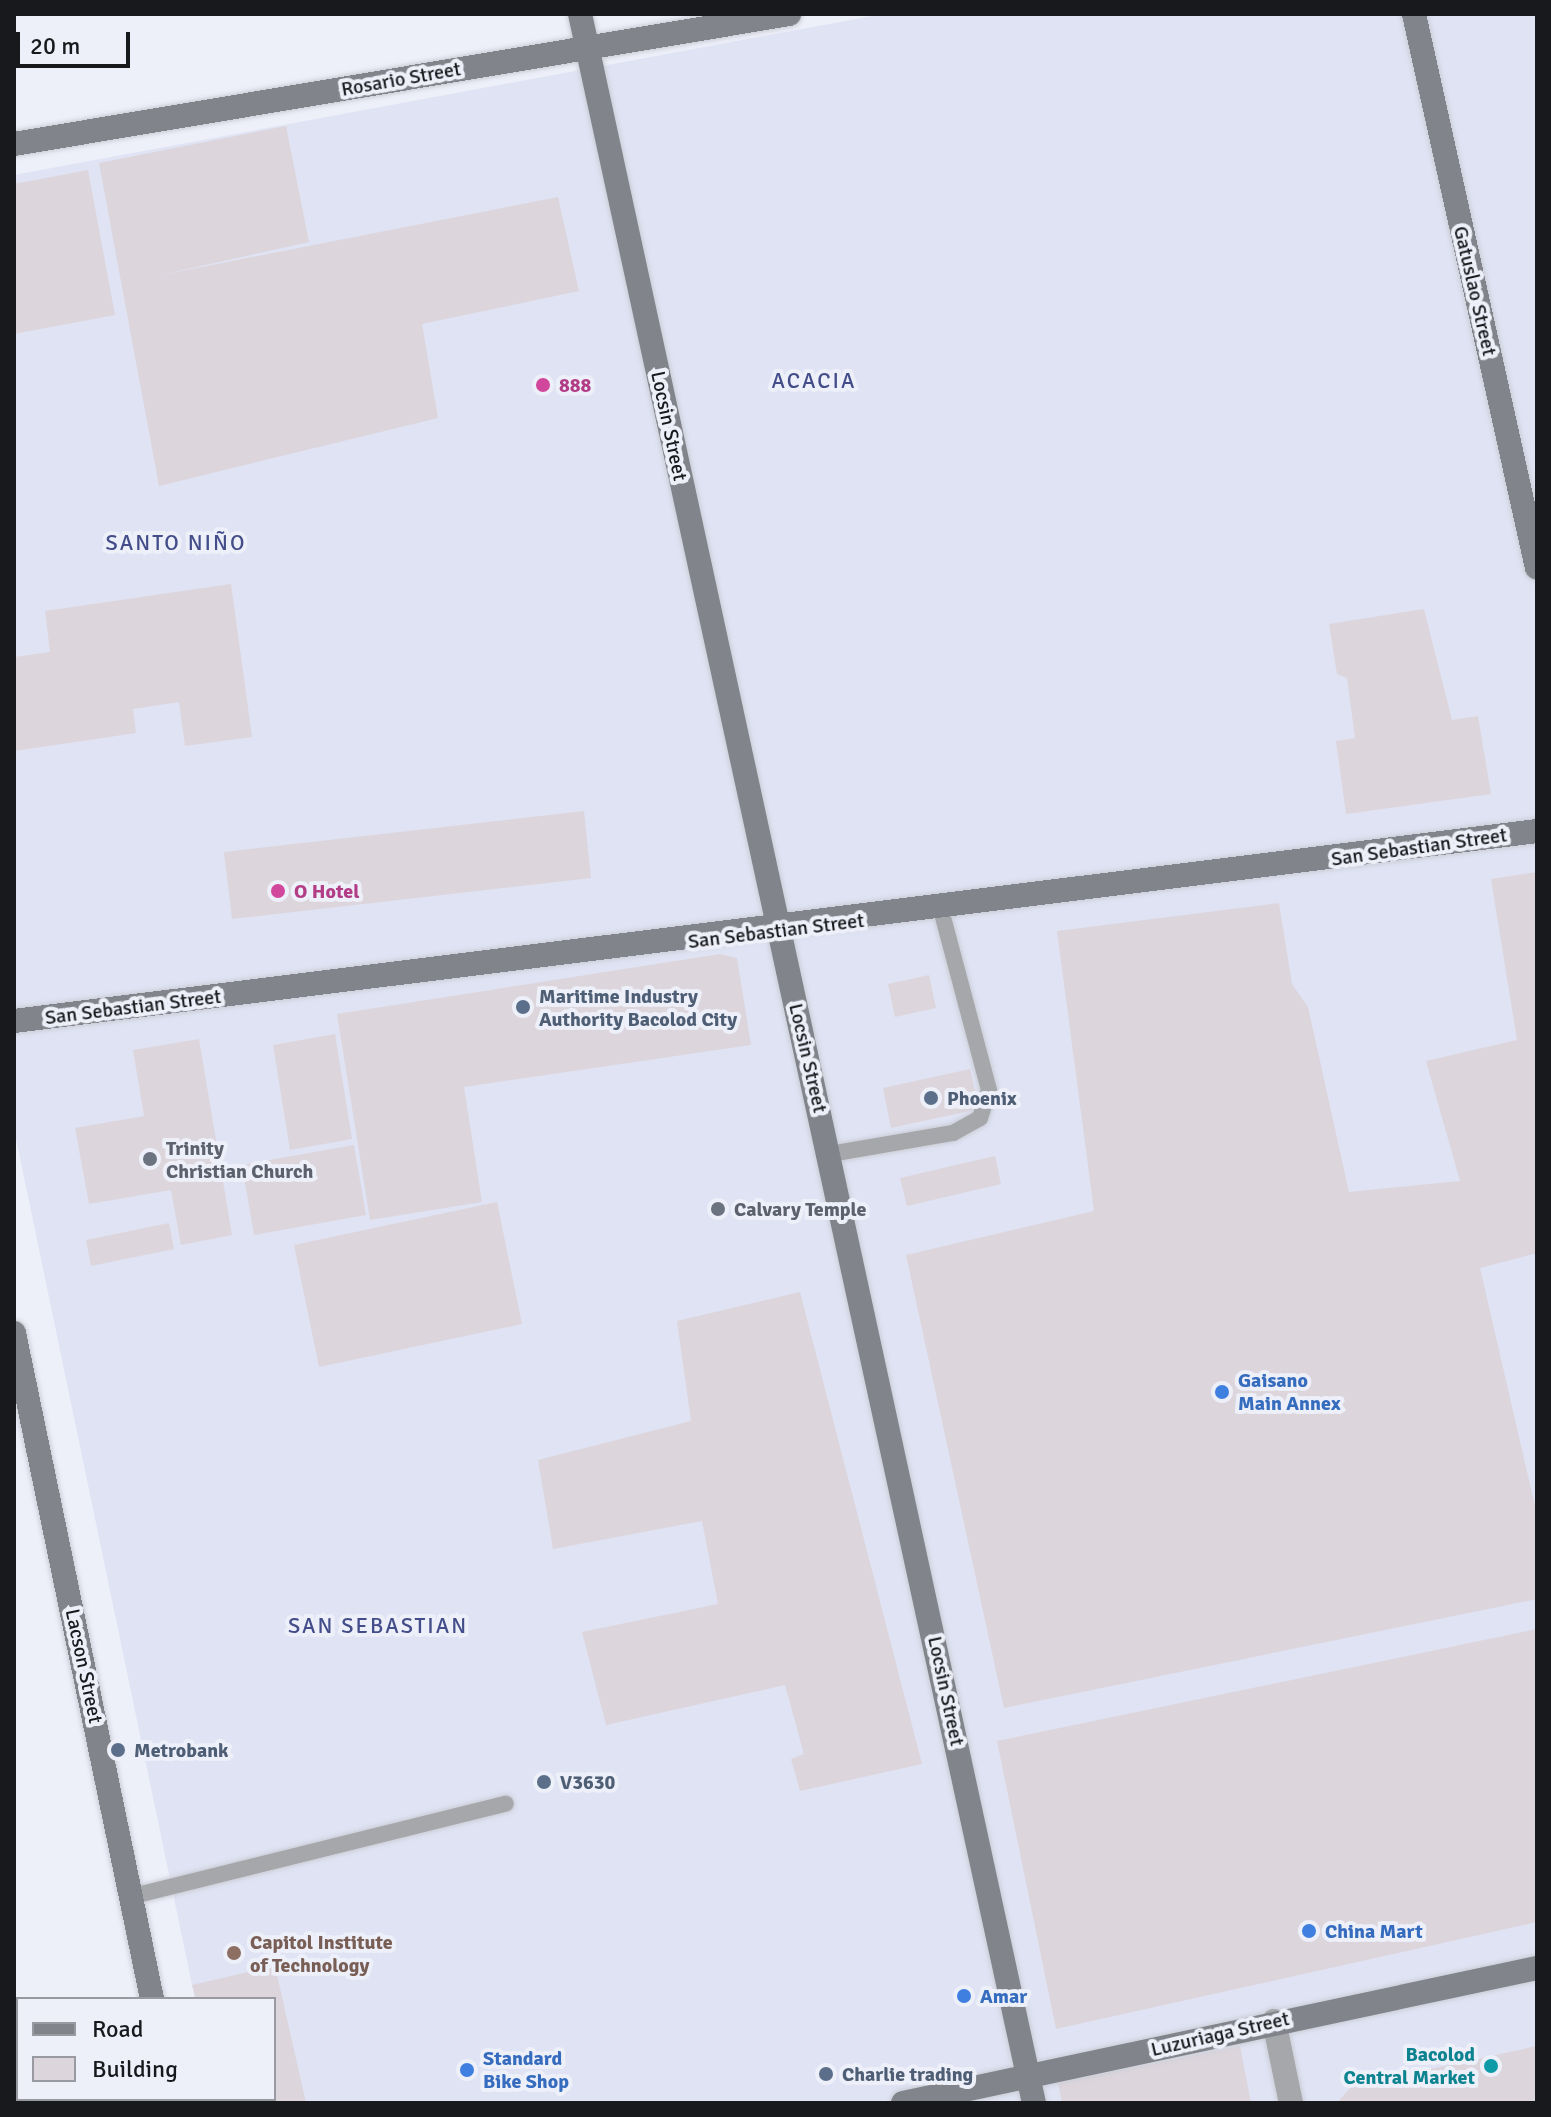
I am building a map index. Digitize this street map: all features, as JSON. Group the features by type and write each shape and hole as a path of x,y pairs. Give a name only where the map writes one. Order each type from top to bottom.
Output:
{"street":[{"name":"Locsin Street","path":"580,14 1034,2103"},
{"name":"Rosario Street","path":"14,144 789,14"},
{"name":"Gatuslao Street","path":"1414,14 1536,559"},
{"name":"San Sebastian Street","path":"14,1021 778,931 1537,831"},
{"name":"Lacson Street","path":"14,1333 152,1997"},
{"name":"Luzuriaga Street","path":"903,2103 1274,2021 1537,1968"},
{"path":"1274,2021 1291,2103"}],"lane":[{"path":"830,1154 953,1133 980,1118 989,1090 941,910"},
{"path":"133,1896 506,1804"}],"shaded area":[{"path":"883,14 1537,14 1537,2103 216,2103 276,2101 276,1997 195,1997 14,1129 14,175"}],"building":[{"path":"286,126 309,242 156,276 558,197 579,291 422,324 438,418 159,486 99,163"},
{"path":"88,170 115,315 14,334 14,184"},
{"path":"231,584 252,737 185,746 179,702 133,709 136,733 14,751 14,657 50,652 45,611"},
{"path":"1424,609 1452,720 1478,716 1491,794 1346,814 1336,741 1355,738 1347,678 1337,674 1329,624"},
{"path":"584,811 591,878 232,919 224,852"},
{"name":"Gaisano Main Annex","path":"1537,872 1537,1253 1480,1268 1537,1515 1537,1599 1004,1708 906,1255 1094,1211 1057,931 1279,903 1292,984 1308,1007 1349,1192 1460,1181 1426,1061 1517,1040 1491,879"},
{"path":"720,954 737,958 751,1045 464,1087 482,1202 370,1220 337,1014"},
{"path":"929,975 936,1008 895,1017 888,984"},
{"path":"335,1034 352,1139 290,1150 273,1045"},
{"name":"Trinity Christian Church","path":"199,1039 232,1235 181,1245 171,1190 89,1204 75,1128 144,1116 133,1050"},
{"name":"Phoenix","path":"970,1069 979,1109 891,1128 883,1088"},
{"path":"354,1145 366,1215 254,1235 242,1165"},
{"path":"995,1156 1001,1184 907,1206 900,1178"},
{"path":"497,1202 522,1324 319,1367 294,1245"},
{"path":"169,1223 174,1249 91,1266 86,1240"},
{"path":"800,1292 922,1764 800,1791 791,1759 804,1754 785,1685 606,1725 582,1632 718,1604 702,1521 553,1549 538,1460 691,1421 677,1321"},
{"path":"1537,1629 1537,1922 1056,2029 997,1741"},
{"path":"275,1966 306,2103 219,2103 276,2101 276,1997 195,1997 192,1985"},
{"path":"1240,2046 1251,2103 1062,2103 1058,2083"},
{"name":"Bacolod Central Market","path":"1537,2046 1537,2103 1337,2103 1352,2086"}],"place":[{"name":"888","path":"543,385"},
{"name":"O Hotel","path":"278,891"},
{"name":"Maritime Industry Authority Bacolod City","path":"523,1007"},
{"name":"Phoenix","path":"931,1098"},
{"name":"Trinity Christian Church","path":"150,1159"},
{"name":"Calvary Temple","path":"718,1209"},
{"name":"Gaisano Main Annex","path":"1222,1392"},
{"name":"Metrobank","path":"118,1750"},
{"name":"V3630","path":"544,1782"},
{"name":"China Mart","path":"1309,1931"},
{"name":"Capitol Institute of Technology","path":"234,1953"},
{"name":"Amar","path":"964,1996"},
{"name":"Bacolod Central Market","path":"1491,2066"},
{"name":"Standard Bike Shop","path":"467,2070"},
{"name":"Charlie trading","path":"826,2074"}],"district":[{"name":"ACACIA","path":"814,381"},
{"name":"SANTO NIÑO","path":"176,543"},
{"name":"SAN SEBASTIAN","path":"378,1626"}]}
